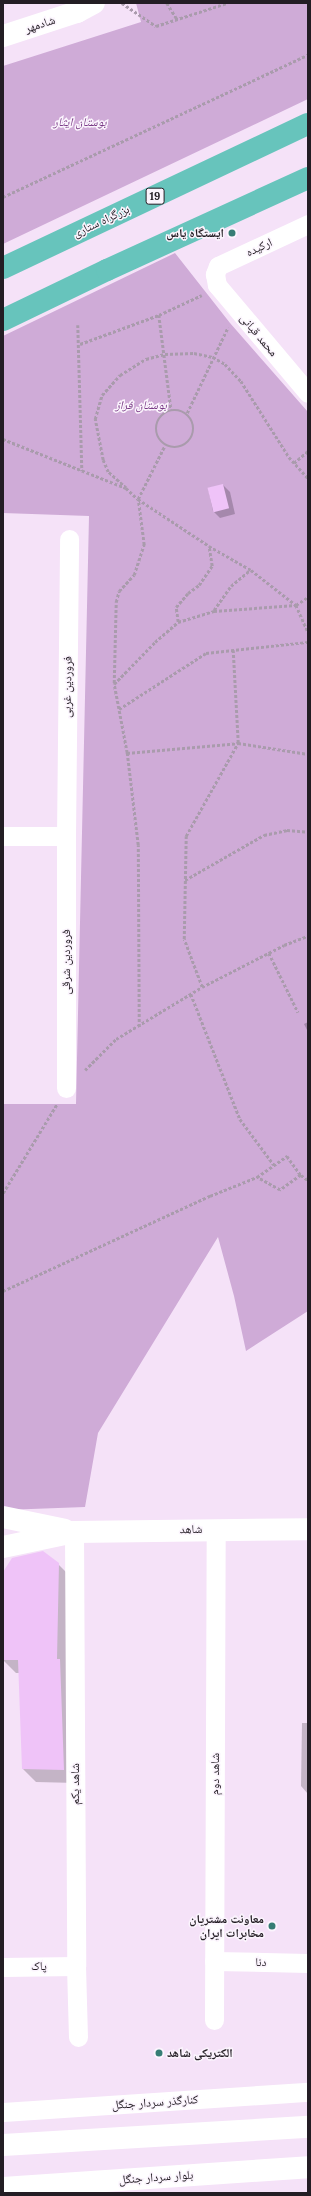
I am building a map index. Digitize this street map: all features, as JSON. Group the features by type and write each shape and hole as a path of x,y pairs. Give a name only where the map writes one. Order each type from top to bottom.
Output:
{"highway":[{"name":"بزرگراه ستاری","path":"3,268 308,124"},
{"path":"3,320 107,270 308,178"}],"main road":[{"name":"شادمهر","path":"3,36 86,7"},
{"name":"شاهد","path":"3,1517 74,1532"},
{"name":"شاهد","path":"3,1547 74,1532 308,1529"},
{"path":"3,2145 308,2127"},
{"name":"بلوار سردار جنگل","path":"3,2188 308,2166"}],"street":[{"name":"ارکیده","path":"216,274 218,266 308,224"},
{"name":"محمد قپانی","path":"216,274 218,285 308,393"},
{"name":"فروردین غربی","path":"66,836 69,539"},
{"path":"3,836 66,836"},
{"name":"فروردین شرقی","path":"66,836 66,1088"},
{"name":"شاهد دوم","path":"214,2020 216,1529"},
{"name":"شاهد یکم","path":"74,1532 76,1966 78,2037"},
{"name":"دنا","path":"214,1961 308,1963"},
{"name":"پاک","path":"3,1966 76,1966"},
{"name":"کنارگذر سردار جنگل","path":"3,2112 308,2092"}],"path":[{"path":"122,3 156,26 227,3"},
{"path":"167,3 177,19"},
{"path":"3,197 308,55"},
{"path":"80,344 159,315 206,293"},
{"path":"159,315 171,409"},
{"path":"187,413 230,323"},
{"path":"78,325 80,344 82,471"},
{"path":"308,478 294,462 241,381 225,364 213,357 194,353 165,354 146,359 120,375 102,396 95,419 103,460 108,472 138,499 209,546 251,570 296,605 308,632"},
{"path":"171,409 180,410 187,413 192,419 194,425 192,439 185,446 178,448 165,445 157,437 155,426 162,414 171,409"},
{"path":"3,439 126,488"},
{"path":"165,445 138,499 144,545 140,562 134,575 119,590 116,602 114,684 127,753 138,845 139,1027 202,987 269,953 308,936"},
{"path":"294,462 308,451"},
{"path":"178,622 176,608 188,593 199,585 212,566 209,546"},
{"path":"214,610 230,586 251,570"},
{"path":"114,684 155,642 178,622 214,610 296,605 308,597"},
{"path":"119,709 206,653 308,642"},
{"path":"202,987 184,939 186,836 238,743 233,650"},
{"path":"127,753 238,743 308,754"},
{"path":"184,880 264,835 287,830 308,832"},
{"path":"269,953 298,1012"},
{"path":"191,994 240,1119 274,1165"},
{"path":"3,1291 210,1196 257,1178 287,1156 301,1175 308,1180"},
{"path":"257,1178 280,1190 301,1175"}],"green space":[{"name":"بوستان ایثار","path":"136,3 308,3 308,99 3,244 3,66 141,22"},
{"name":"بوستان فراز","path":"175,253 230,323 308,412 308,1311 246,1351 234,1296 218,1237 98,1433 85,1507 4,1510 3,1104 76,1104 89,516 3,513 3,336"}],"building":[{"path":"223,484 229,508 214,512 207,488"},
{"path":"43,1551 59,1563 57,1659 60,1659 64,1770 22,1769 18,1660 3,1660 3,1572 12,1558"}],"place":[{"name":"ایستگاه یاس","path":"232,233"},
{"name":"معاونت مشتریان مخابرات ایران","path":"272,1926"},
{"name":"الکتریکی شاهد","path":"159,2053"}]}
